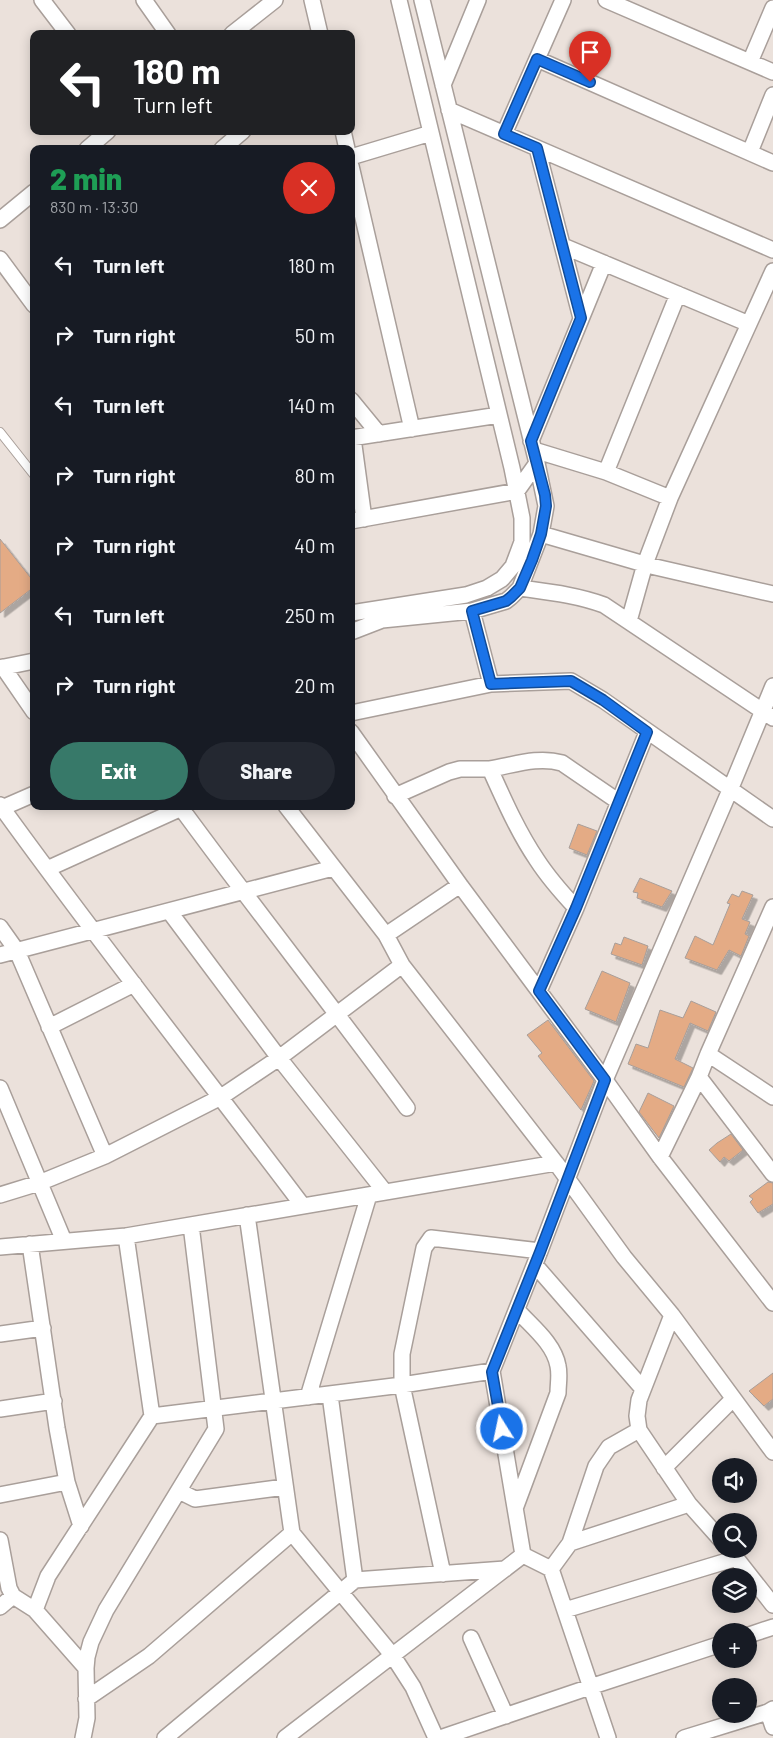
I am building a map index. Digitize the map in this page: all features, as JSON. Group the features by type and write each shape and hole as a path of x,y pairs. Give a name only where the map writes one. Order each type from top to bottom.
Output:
{"street":[{"path":"42,0 65,30"},
{"path":"144,0 165,30"},
{"path":"237,30 275,0"},
{"path":"312,0 319,30"},
{"path":"355,612 466,595 487,588 502,579 513,566 522,542 522,518 517,492 399,0"},
{"path":"355,630 382,620 472,611 506,601 520,588 541,534 546,506 422,0"},
{"path":"442,85 478,0"},
{"path":"504,134 563,0"},
{"path":"606,0 773,72"},
{"path":"750,62 773,8"},
{"path":"537,59 773,163"},
{"path":"750,152 773,95"},
{"path":"449,110 773,250"},
{"path":"355,156 431,133"},
{"path":"92,145 103,135"},
{"path":"227,145 239,135"},
{"path":"537,148 581,318"},
{"path":"355,183 412,429"},
{"path":"0,220 30,195"},
{"path":"563,246 749,324"},
{"path":"0,260 30,300"},
{"path":"517,492 534,451 581,318 604,264"},
{"path":"629,621 645,564 670,498 773,271"},
{"path":"606,472 678,294"},
{"path":"355,405 379,434"},
{"path":"355,438 499,415"},
{"path":"534,451 606,472 670,498"},
{"path":"355,479 358,520 517,492"},
{"path":"541,534 645,564 773,594"},
{"path":"520,588 568,594 604,605 768,715"},
{"path":"472,611 491,684"},
{"path":"30,662 2,667 30,706"},
{"path":"355,712 491,684 571,681 603,700 773,819"},
{"path":"523,1554 492,1372 538,1258 605,1080 730,790 768,715 773,686"},
{"path":"539,991 576,908 647,732"},
{"path":"355,738 395,796 660,1157 773,1303"},
{"path":"395,796 460,769 490,769 538,760 551,760 562,763 619,802"},
{"path":"490,769 508,808 536,859 554,884 576,908"},
{"path":"30,796 1,807 92,931 303,1206"},
{"path":"48,869 176,810"},
{"path":"185,810 242,892 337,1012 407,1108"},
{"path":"289,810 332,868 386,935 402,965 556,1163 624,1257 672,1315 773,1452"},
{"path":"0,955 332,868"},
{"path":"386,935 460,885"},
{"path":"169,911 279,1058 385,1192"},
{"path":"660,1157 699,1077 772,911"},
{"path":"0,927 17,951 105,1156"},
{"path":"0,1195 39,1183 105,1156 221,1097 279,1058 337,1012 402,965"},
{"path":"49,1027 134,984"},
{"path":"708,1054 773,1097"},
{"path":"699,1077 773,1174"},
{"path":"0,1088 7,1124 39,1183 64,1241"},
{"path":"1,1244 30,1244 126,1236 556,1163"},
{"path":"308,1397 369,1195"},
{"path":"247,1215 292,1533 393,1656 413,1687 438,1738 712,1647"},
{"path":"93,1738 87,1718 86,1699 86,1668 91,1642 106,1610 216,1429 191,1225"},
{"path":"35,1610 48,1576 152,1416 126,1236"},
{"path":"443,1574 402,1385 402,1354 424,1248 431,1238 538,1258 643,1390"},
{"path":"30,1244 67,1482 80,1526"},
{"path":"516,1506 558,1393 559,1376 558,1365 550,1348 517,1310"},
{"path":"672,1315 639,1400 637,1416 639,1430 689,1504 712,1530"},
{"path":"0,1334 43,1328"},
{"path":"152,1416 330,1395 492,1372"},
{"path":"330,1395 355,1580"},
{"path":"664,1468 733,1399"},
{"path":"0,1409 54,1401"},
{"path":"551,1569 570,1543 596,1466 608,1447 639,1430"},
{"path":"0,1495 67,1482"},
{"path":"178,1491 195,1499 285,1487"},
{"path":"570,1543 689,1504"},
{"path":"86,1699 149,1656 292,1533"},
{"path":"0,1540 9,1588 13,1596 35,1610 86,1668"},
{"path":"523,1554 551,1569 608,1738"},
{"path":"285,1738 523,1554"},
{"path":"565,1610 718,1558"},
{"path":"737,1558 773,1605"},
{"path":"167,1738 355,1580 504,1569"},
{"path":"0,1607 13,1596"},
{"path":"757,1632 773,1627"},
{"path":"471,1638 506,1716"},
{"path":"684,1738 770,1710 773,1728"},
{"path":"83,1738 87,1718"}],"lane":[{"path":"0,432 30,470"}],"building":[{"path":"0,539 30,577 30,590 0,613"},
{"path":"578,824 597,831 587,855 569,848"},
{"path":"640,878 672,891 662,907 637,898 638,893 633,892"},
{"path":"742,891 753,895 742,919 750,922 745,934 749,936 741,956 729,950 717,970 685,958 695,936 713,945 730,904 727,903 732,894 739,897"},
{"path":"624,937 648,946 642,965 611,954 615,943 621,945"},
{"path":"602,971 630,983 616,1022 585,1009"},
{"path":"691,1001 716,1012 708,1031 690,1023 675,1059 693,1068 684,1087 628,1064 636,1044 648,1048 660,1010 683,1018"},
{"path":"548,1020 594,1081 581,1110 538,1056 542,1053 527,1035"},
{"path":"648,1093 674,1106 659,1138 639,1112"},
{"path":"731,1134 743,1150 729,1161 724,1157 720,1162 709,1150"},
{"path":"768,1182 773,1183 773,1204 758,1213 750,1202 753,1199 749,1196"},
{"path":"773,1373 773,1399 764,1406 749,1391"}],"route":[{"path":"502,1429 492,1372 605,1080 539,991 576,908 647,732 603,700 571,681 491,684 472,611 506,601 511,597 520,588 532,560 541,534 546,506 531,441 581,318 537,148 504,134 537,59 590,82"}]}
